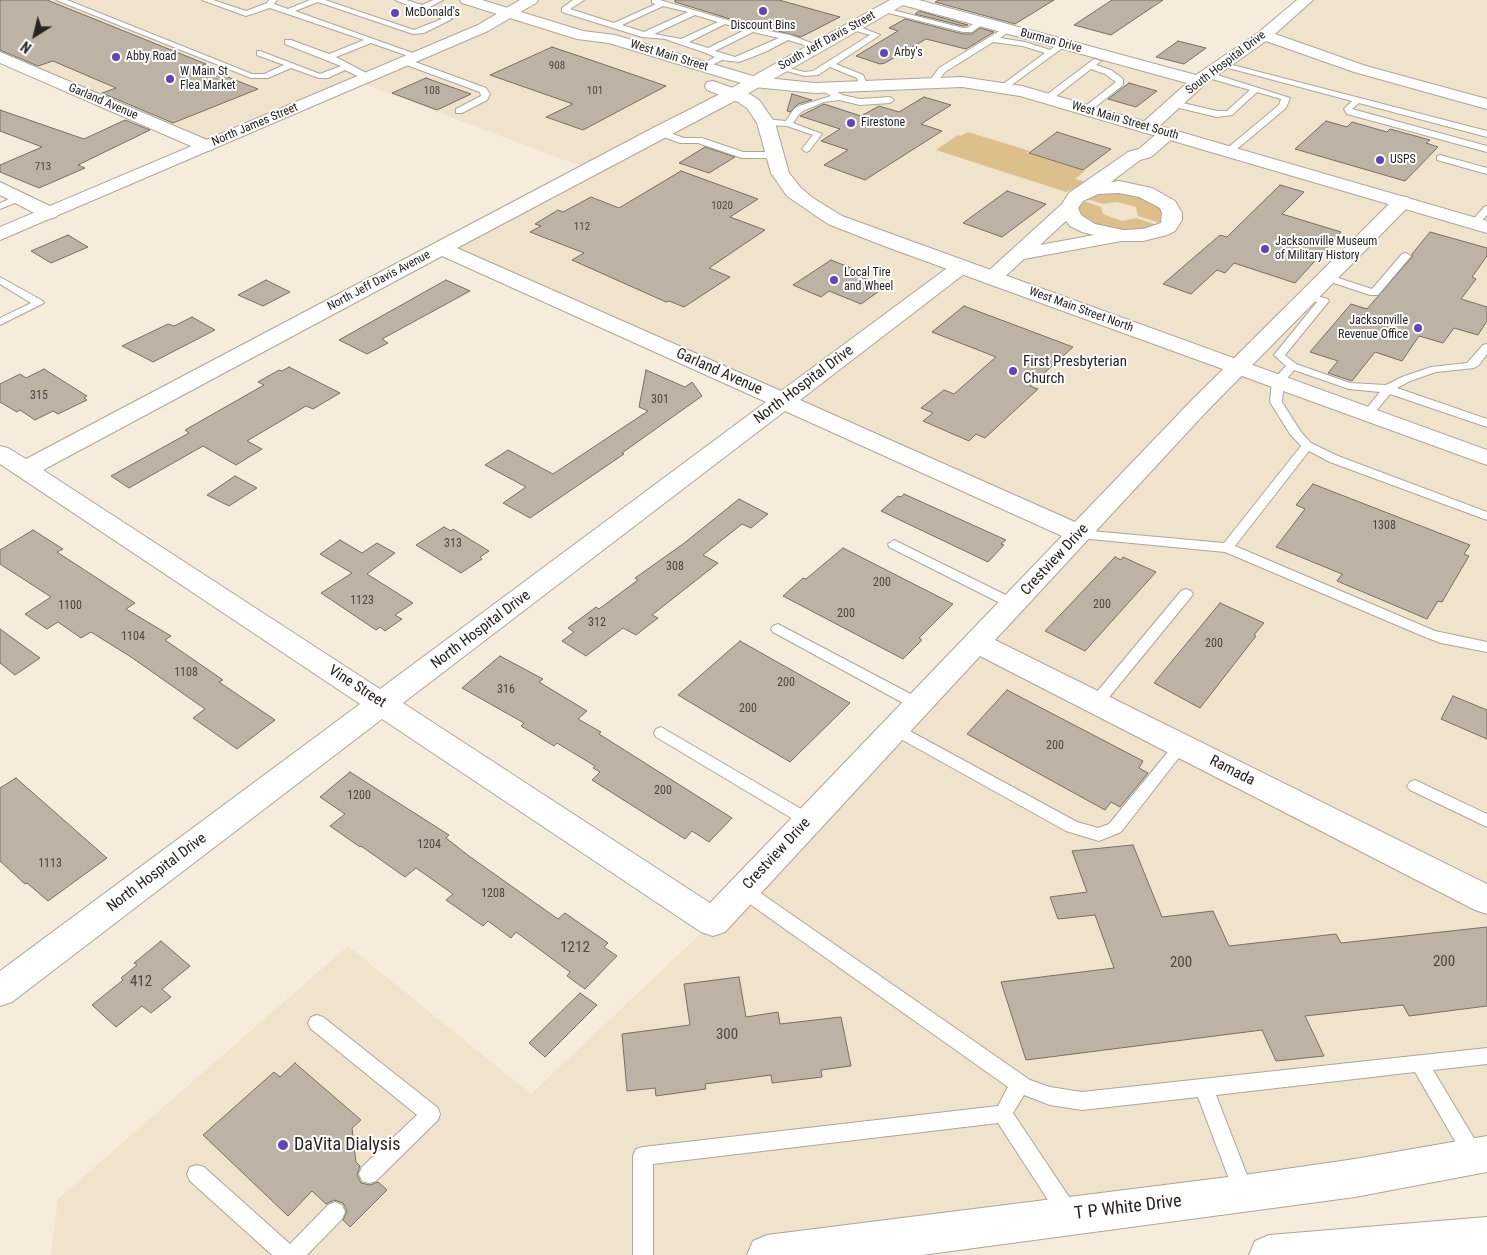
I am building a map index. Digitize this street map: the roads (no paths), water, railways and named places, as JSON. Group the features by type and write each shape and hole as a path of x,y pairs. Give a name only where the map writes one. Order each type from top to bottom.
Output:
{"main road":[{"name":"West Main Street","path":"467,0 512,6 582,36 596,47 672,72"},
{"name":"North James Street","path":"0,234 483,28 512,6 531,0"},
{"name":"South Jeff Davis Street","path":"734,94 902,0"},
{"name":"Burman Drive","path":"902,0 1009,29 1058,48 1105,56 1204,78"},
{"name":"South Hospital Drive","path":"1147,128 1204,78 1264,35 1306,0"},
{"path":"1264,35 1360,69 1487,104"},
{"name":"West Main Street","path":"582,36 610,38 708,59 754,82"},
{"name":"Garland Avenue","path":"0,57 206,146"},
{"name":"West Main Street","path":"698,81 734,94"},
{"name":"West Main Street South","path":"754,82 832,92 864,86 962,82 1003,87 1048,98 1481,226"},
{"name":"West Main Street North","path":"734,94 753,104 765,122 780,173 794,192 820,211 850,226 1238,366 1285,373 1368,414 1487,458"},
{"name":"North Jeff Davis Avenue","path":"25,470 659,132 734,94"},
{"path":"992,278 1021,254 1069,208 1076,197 1134,156 1145,153 1167,134"},
{"path":"1145,153 1146,174 1159,199"},
{"path":"1021,254 1122,236 1143,235 1160,231 1168,226 1172,220 1172,213 1168,205 1145,192 1130,188 1107,187 1088,190"},
{"path":"0,188 49,213"},
{"name":"Crestview Drive","path":"713,922 1238,366 1402,202"},
{"path":"1069,208 1077,222 1103,232 1122,236"},
{"name":"Garland Avenue","path":"441,248 1080,534"},
{"name":"North Hospital Drive","path":"6,977 383,704 961,267"},
{"name":"Vine Street","path":"0,453 713,922"},
{"name":"Ramada","path":"977,643 1487,900"},
{"name":"T P White Drive","path":"767,1255 1244,1194 1355,1178 1481,1155"},
{"path":"1269,1255 1487,1238"}],"lane":[{"path":"60,0 251,76 265,76 291,66"},
{"path":"206,0 246,14 272,2 288,11 384,44 411,59 483,90 486,94 484,98 458,111"},
{"path":"288,11 317,0 413,32"},
{"path":"384,44 447,21 447,17 399,0"},
{"path":"422,8 439,0"},
{"path":"580,0 572,3 565,10 645,34 666,36 682,42 708,59 722,57 736,60 762,50 787,37"},
{"path":"653,0 752,30 787,37 818,47"},
{"path":"614,26 663,3"},
{"path":"884,9 963,30 969,30 982,22"},
{"path":"625,42 695,12"},
{"path":"682,42 725,21"},
{"path":"778,68 805,74 815,73 876,35 852,27"},
{"path":"932,83 942,70 1009,29"},
{"path":"708,59 752,30"},
{"path":"329,57 371,40"},
{"path":"993,40 1058,48"},
{"path":"288,42 339,60 346,66 345,68"},
{"path":"1003,87 1058,48"},
{"path":"260,53 321,77 345,68 367,77"},
{"path":"1048,98 1105,56"},
{"path":"708,59 722,57"},
{"path":"830,64 860,76 864,86"},
{"path":"1224,64 1487,134"},
{"path":"1086,110 1120,83 1108,72 1090,66"},
{"path":"1204,78 1286,98 1283,106 1228,152"},
{"path":"1174,104 1217,114 1229,113 1255,89"},
{"path":"788,124 796,112 822,100 832,92 860,102 890,100"},
{"path":"1357,100 1348,109 1350,112 1487,148"},
{"path":"765,122 788,124 818,134 806,149"},
{"path":"659,132 683,141 699,140 742,155 775,155"},
{"path":"1440,158 1487,171"},
{"path":"0,206 19,198"},
{"path":"1481,226 1487,209"},
{"path":"1326,277 1374,293 1406,256"},
{"path":"0,280 39,303 0,322"},
{"path":"1307,296 1324,301 1279,355 1285,373 1276,402 1296,434 1307,446 1334,459 1487,516"},
{"path":"1368,414 1388,389 1406,379 1436,369 1470,366 1475,363 1487,347"},
{"path":"1285,373 1349,386 1388,389 1487,423"},
{"path":"1227,548 1307,446"},
{"path":"1080,534 1227,548 1430,634 1487,646"},
{"path":"894,544 1013,604"},
{"path":"1096,703 1186,594"},
{"path":"778,629 919,705"},
{"path":"895,729 1072,827 1099,835 1115,828 1181,746"},
{"path":"661,733 808,821"},
{"path":"1415,786 1487,821"},
{"path":"743,890 1020,1084 1050,1096 1082,1101 1487,1056"},
{"path":"317,1023 431,1114 369,1174"},
{"path":"1419,1063 1481,1155"},
{"path":"1003,1114 1020,1084"},
{"path":"1204,1088 1244,1194"},
{"path":"1003,1114 1069,1216"},
{"path":"643,1255 643,1156 1003,1114"},
{"path":"197,1174 288,1255"},
{"path":"293,1255 335,1212"}],"place":[{"name":"Discount Bins","path":"763,11"},
{"name":"McDonald's","path":"395,13"},
{"name":"Arby's","path":"884,53"},
{"name":"Abby Road","path":"116,57"},
{"name":"W Main St Flea Market","path":"170,79"},
{"name":"Firestone","path":"851,123"},
{"name":"USPS","path":"1380,160"},
{"name":"Jacksonville Museum of Military History","path":"1265,249"},
{"name":"Local Tire and Wheel","path":"834,280"},
{"name":"Jacksonville Revenue Office","path":"1418,328"},
{"name":"First Presbyterian Church","path":"1013,371"},
{"name":"DaVita Dialysis","path":"283,1145"}]}
